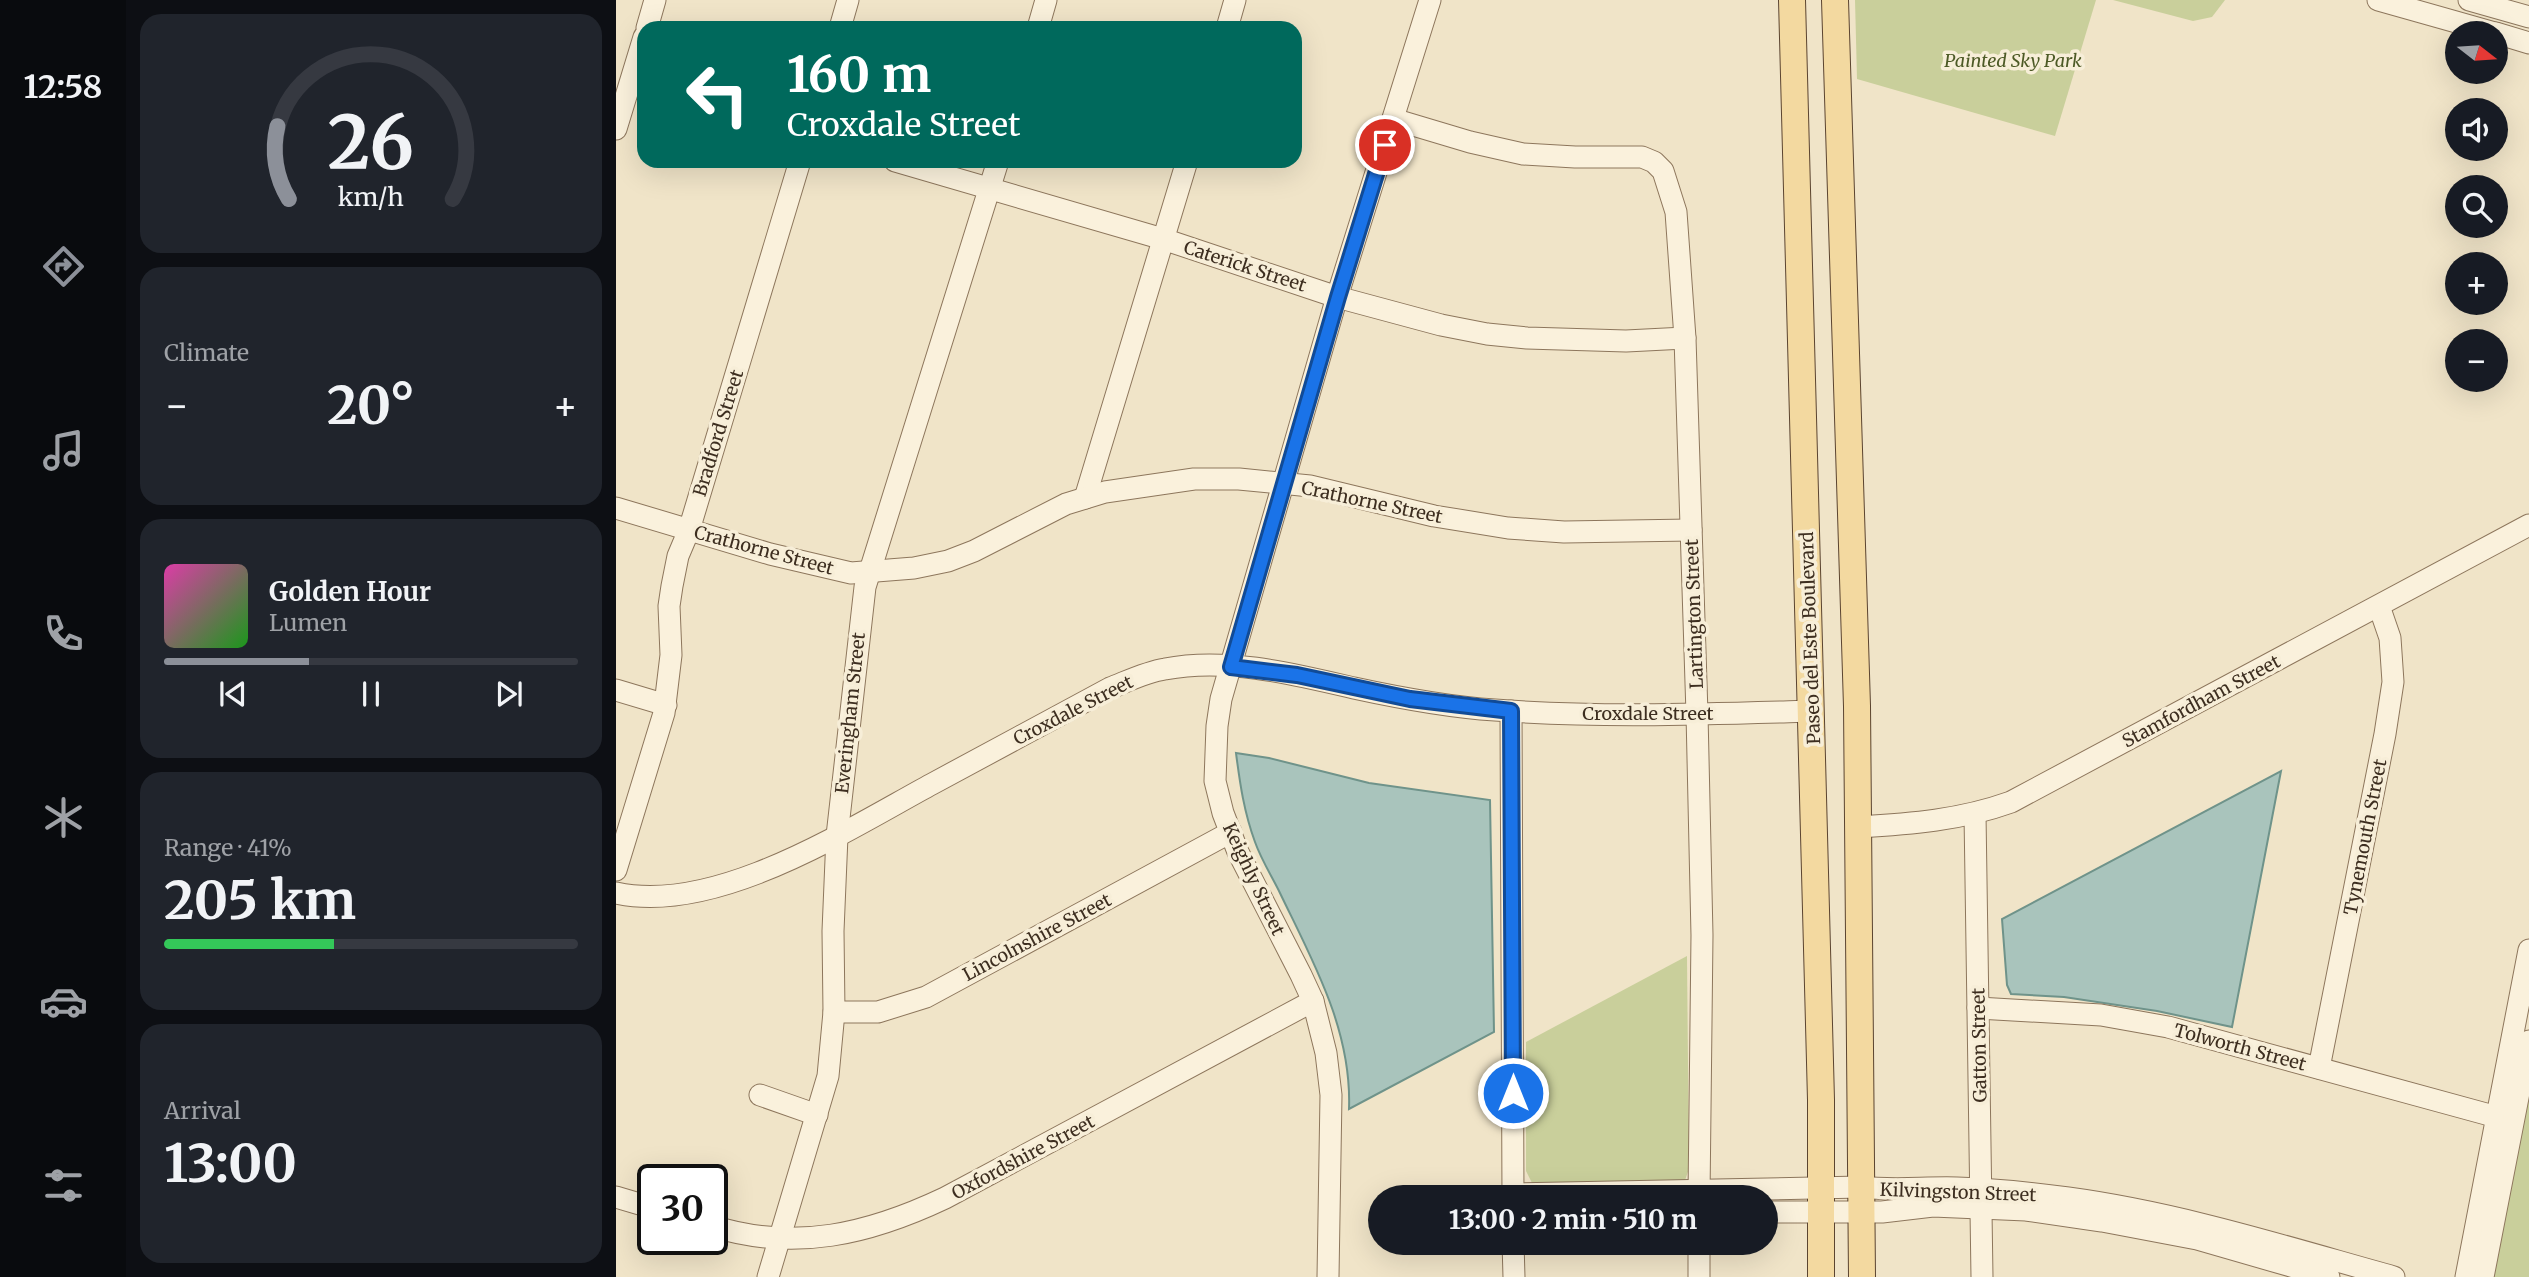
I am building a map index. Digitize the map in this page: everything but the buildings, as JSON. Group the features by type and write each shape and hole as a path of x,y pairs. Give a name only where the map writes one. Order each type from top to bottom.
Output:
{"main road":[{"name":"Paseo del Este Boulevard","path":"1792,0 1812,711 1821,1277"},
{"path":"1835,0 1857,706 1862,1277"}],"street":[{"path":"649,21 656,0"},
{"path":"842,21 848,0"},
{"path":"1040,21 1046,0"},
{"path":"1229,21 1235,0"},
{"name":"Keighly Street","path":"1328,1277 1331,1095 1326,1053 1312,1001 1238,852 1231,832 1216,781 1217,726 1221,699 1283,484 1430,0"},
{"path":"2378,0 2452,21"},
{"path":"2469,0 2529,17"},
{"path":"2508,37 2529,43"},
{"path":"616,129 637,60"},
{"name":"Lartington Street","path":"1393,120 1470,142 1523,153 1575,157 1642,157 1654,162 1663,171 1675,212 1685,338 1697,714 1702,935 1699,1185"},
{"name":"Bradford Street","path":"616,870 666,705 671,655 669,606 678,556 689,530 798,168"},
{"name":"Caterick Street","path":"918,168 1163,239 1338,297 1441,325 1487,334 1583,341 1685,338"},
{"name":"Everingham Street","path":"768,1277 828,1076 834,1012 833,931 837,836 859,622 869,572 881,542 996,168"},
{"path":"1085,498 1185,168"},
{"name":"Crathorne Street","path":"616,508 770,554 832,569 869,572 914,568 948,561 974,551 1066,504 1105,492 1194,479 1239,479 1310,486 1434,516 1507,528 1564,532 1691,530"},
{"name":"Stamfordham Street","path":"1858,827 1928,822 1975,814 2011,802 2529,525"},
{"name":"Tynemouth Street","path":"2319,1068 2393,682 2390,638 2379,606"},
{"name":"Croxdale Street","path":"616,893 628,896 664,895 739,880 837,836 1110,688 1165,669 1231,667 1297,675 1410,699 1511,711 1697,714 1812,711"},
{"path":"616,690 666,705"},
{"path":"1511,711 1513,1185"},
{"name":"Gatton Street","path":"1975,814 1982,1277"},
{"name":"Lincolnshire Street","path":"834,1012 878,1012 926,997 1231,832"},
{"path":"2483,1277 2524,1034 2529,950"},
{"name":"Oxfordshire Street","path":"728,1231 743,1236 779,1238 820,1236 861,1231 904,1218 1312,1001"},
{"name":"Tolworth Street","path":"1978,1008 2101,1015 2168,1027 2497,1117"},
{"path":"2466,1277 2497,1117 2524,1034"},
{"path":"760,1095 817,1115"},
{"path":"616,1197 637,1203"},
{"name":"Kilvingston Street","path":"1778,1198 1861,1200 1882,1212 1981,1199 2067,1198 2148,1211 2393,1277"},
{"name":"Kilvingston Street","path":"1981,1199 2026,1210 2141,1227 2197,1239 2329,1277"},
{"name":"Kilvingston Street","path":"1778,1209 1821,1200"},
{"path":"1514,1255 1514,1277"},
{"path":"1699,1255 1699,1277"}],"green space":[{"name":"Painted Sky Park","path":"1855,0 2096,0 2055,136 1857,79"},
{"path":"2113,0 2225,0 2212,17 2193,21"},
{"path":"1687,956 1689,1169 1684,1183 1533,1185 1526,1171 1526,1042"},
{"path":"2529,1092 2529,1277 2492,1277"}],"water":[{"path":"1236,753 1269,758 1369,783 1490,800 1494,1032 1349,1109 1348,1079 1337,1023 1316,969 1255,842 1245,809"},
{"path":"2281,771 2232,1027 2157,1011 2064,997 2011,994 2007,985 2002,919"}],"route":[{"path":"1385,145 1231,667 1271,670 1410,699 1511,711 1513,1093"}]}
